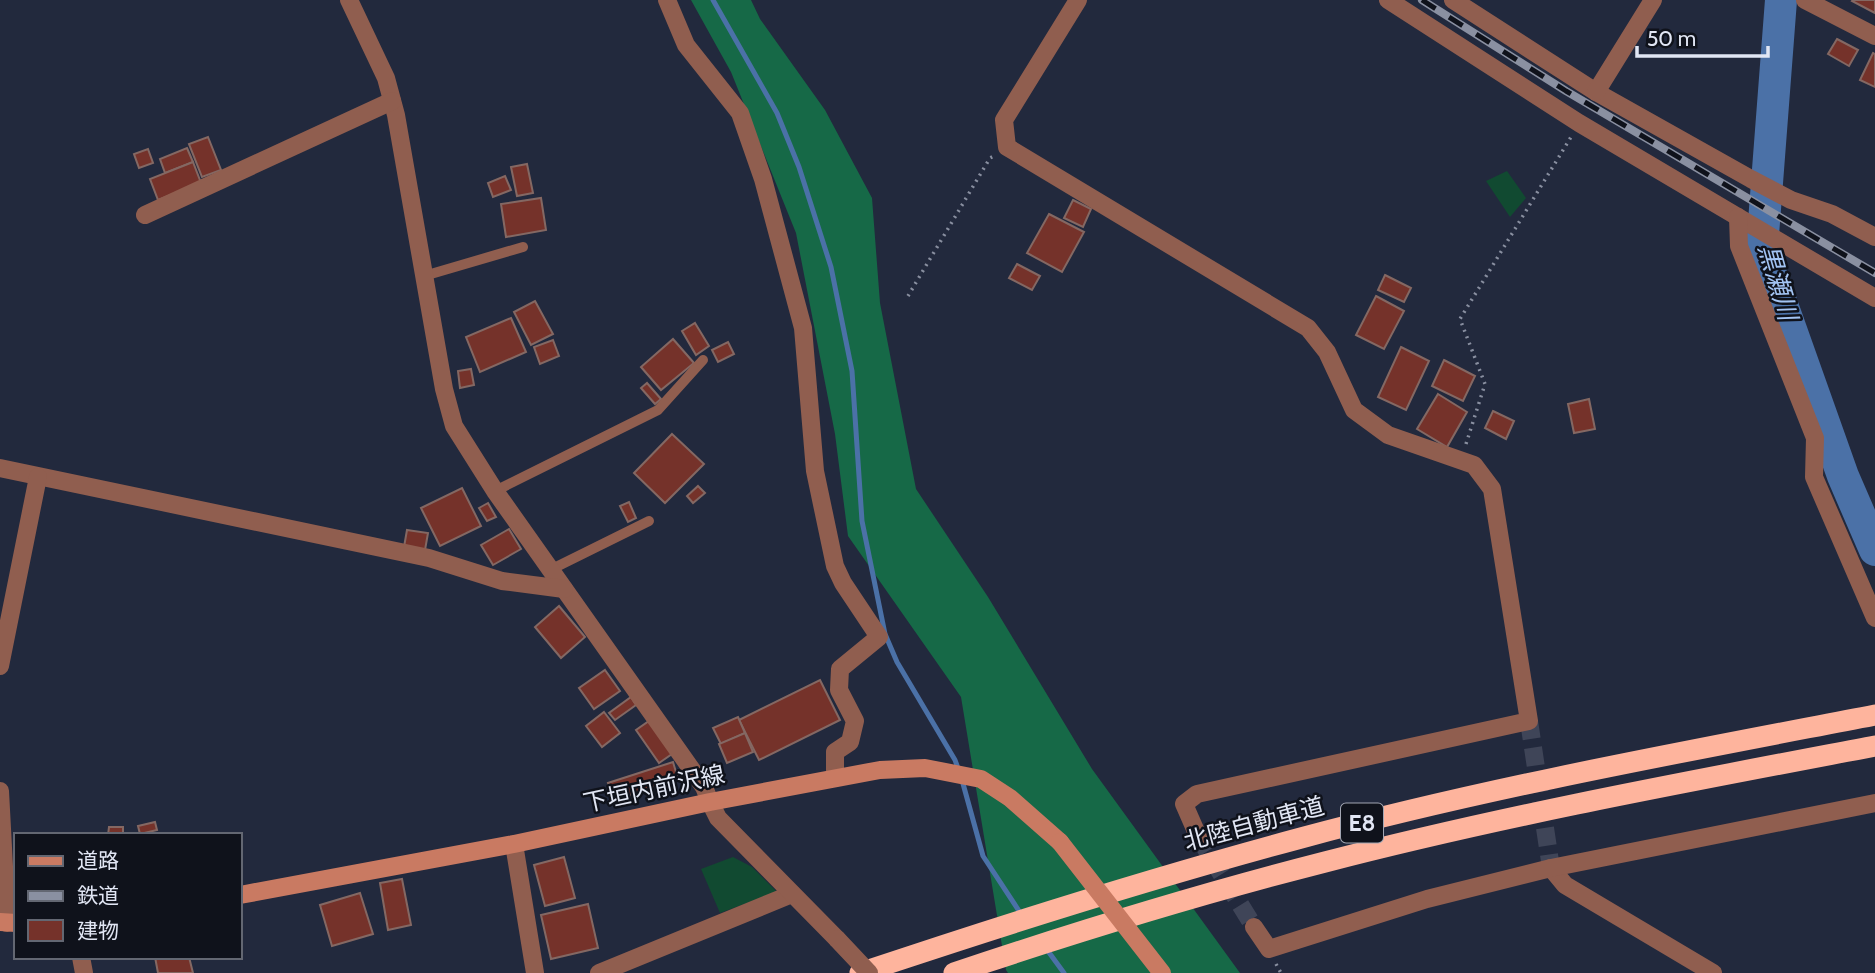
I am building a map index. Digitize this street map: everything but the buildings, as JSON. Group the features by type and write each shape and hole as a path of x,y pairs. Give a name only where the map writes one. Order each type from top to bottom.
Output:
{"highway":[{"name":"北陸自動車道","path":"860,973 1153,879 1304,837 1631,762 1875,715"},
{"name":"E8","path":"954,973 1148,912 1336,859 1624,794 1875,746"}],"main road":[{"name":"下垣内前沢線","path":"242,895 514,844 835,778 880,770 925,768 981,779 1010,798 1059,842 1162,973"}],"street":[{"path":"349,0 386,78 392,101 444,389 454,426 495,491 704,787 718,818 869,973"},
{"path":"667,0 686,45 740,113 763,179 803,328 815,471 835,566 843,583 879,637 840,669 839,690 855,721 850,741 835,752 835,778"},
{"path":"1078,0 1004,120 1007,147 1308,328 1326,352 1354,410 1388,435 1474,465 1492,489 1529,721 1197,794 1184,804 1198,836"},
{"path":"1388,0 1579,123 1875,298"},
{"path":"1453,0 1596,92 1791,200 1832,214 1875,237"},
{"path":"1596,92 1653,0"},
{"path":"1810,1 1875,36"},
{"path":"145,215 392,101"},
{"path":"1743,220 1739,246 1815,438 1814,477 1875,618"},
{"path":"0,468 429,558 502,581 564,589"},
{"path":"0,666 38,477"},
{"path":"0,791 7,922"},
{"path":"1254,927 1269,949 1427,899 1551,868 1875,803"},
{"path":"514,844 535,973"},
{"path":"1551,868 1565,885 1713,973"},
{"path":"600,973 792,894"}],"lane":[{"path":"424,275 523,247"},
{"path":"495,491 658,410 703,360"},
{"path":"550,570 649,521"}],"path":[{"path":"1461,459 1485,384 1460,319 1579,123"},
{"path":"908,296 989,158 1007,147"}],"green space":[{"path":"691,0 751,0 760,19 825,110 872,198 880,303 916,489 988,597 1092,769 1240,973 1008,973 1006,970 961,697 848,536 835,434 796,233 731,72"},
{"path":"1507,171 1526,198 1510,217 1486,181"},
{"path":"733,857 752,867 777,892 720,913 701,869"}],"waterway":[{"path":"713,0 777,113 799,167 831,267 852,371 862,521 885,634 897,662 959,771"},
{"name":"黒瀬川","path":"1781,0 1762,248 1843,476 1875,550"},
{"path":"962,780 983,856 1021,914"},
{"path":"1045,947 1064,973"}],"tunnel":[{"path":"1529,721 1551,868"},
{"path":"1198,836 1254,927"}],"railway":[{"path":"1422,0 1566,91 1875,273"}]}
